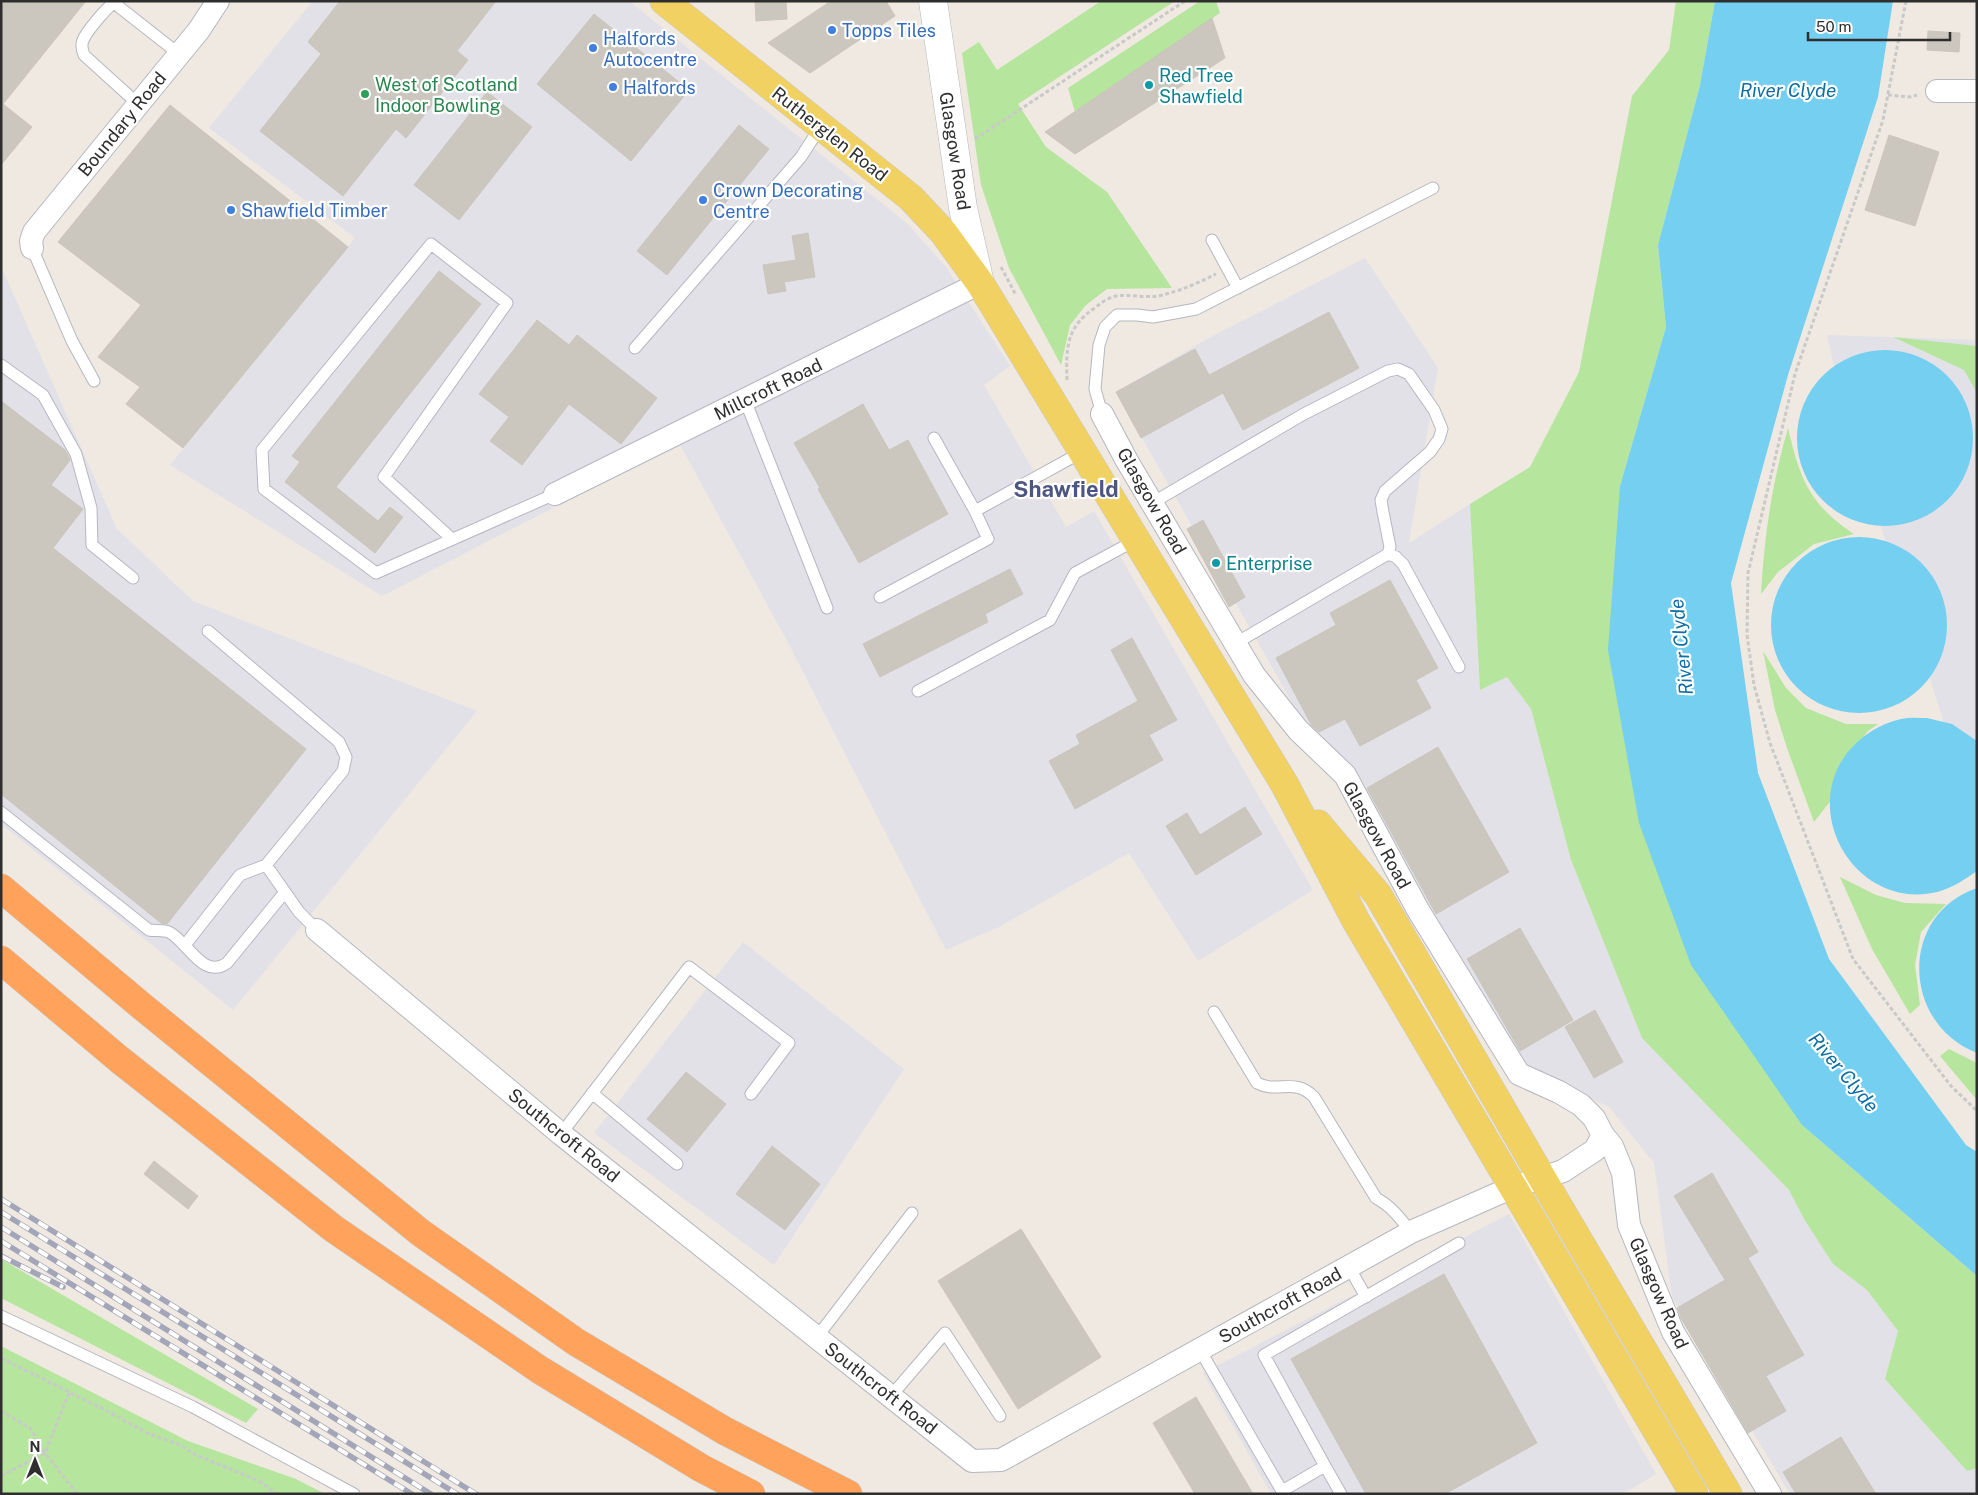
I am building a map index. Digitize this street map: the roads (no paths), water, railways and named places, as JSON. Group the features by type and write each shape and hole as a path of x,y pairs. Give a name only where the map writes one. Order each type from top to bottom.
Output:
{"highway":[{"path":"1,888 144,1008 421,1233 576,1342 725,1431 848,1494"},
{"path":"1,960 120,1060 334,1230 540,1370 702,1468 751,1494"}],"main road":[{"name":"Rutherglen Road","path":"664,1 911,198 943,232 980,283"},
{"name":"Glasgow Road","path":"980,283 1284,784 1356,921 1694,1494"},
{"name":"Glasgow Road","path":"1284,784 1378,895 1728,1494"}],"street":[{"name":"Boundary Road","path":"32,248 31,241 34,232 199,30 218,1"},
{"name":"Glasgow Road","path":"933,1 958,180 980,283"},
{"path":"1937,91 1977,91"},
{"name":"Millcroft Road","path":"556,494 980,283"},
{"name":"Glasgow Road","path":"1102,414 1152,503 1254,675 1298,730 1345,775 1418,910 1518,1074 1558,1092 1581,1105 1594,1118 1603,1135 1612,1146 1623,1173 1629,1225 1673,1332 1770,1494"},
{"name":"Southcroft Road","path":"317,930 561,1134 972,1461 1001,1460 1411,1232 1513,1187"},
{"path":"1513,1187 1563,1171 1596,1150 1603,1135"}],"lane":[{"path":"138,104 84,55 81,47 82,40 86,34 114,3 179,54"},
{"path":"634,348 801,157 821,126"},
{"path":"1102,414 1095,389 1099,345 1105,327 1117,316 1137,314 1153,317 1196,309 1433,188"},
{"path":"1212,240 1238,288"},
{"path":"452,539 384,477 507,303 431,244 262,450 264,489 376,573 556,494"},
{"path":"32,248 72,341 94,381"},
{"path":"1,365 43,395 76,454 91,508 92,545 133,578"},
{"path":"1152,503 1302,415 1369,379 1388,371 1398,369 1410,374 1434,410 1442,429 1439,440 1430,452 1385,492 1382,500 1390,547 1388,554 1236,643"},
{"path":"745,400 827,608"},
{"path":"880,597 988,539 934,438"},
{"path":"975,512 1082,452"},
{"path":"918,691 1050,620 1075,573 1136,540"},
{"path":"1388,554 1396,557 1402,564 1459,667"},
{"path":"185,945 240,875 266,865 343,771 346,757 339,742 208,631"},
{"path":"1,812 149,930 168,932 185,945 202,963 212,969 220,968 227,963 285,892"},
{"path":"266,865 299,912 317,930"},
{"path":"561,1134 689,967 788,1043 751,1094"},
{"path":"1214,1012 1256,1083 1264,1086 1299,1086 1307,1090 1314,1097 1376,1198 1396,1212 1411,1232"},
{"path":"592,1093 677,1164"},
{"path":"817,1337 912,1213"},
{"path":"1341,1494 1264,1355 1459,1244"},
{"path":"1349,1267 1366,1297"},
{"path":"1,1316 193,1407 354,1494"},
{"path":"891,1396 945,1332 1000,1416"},
{"path":"1200,1350 1282,1492 1325,1466"}],"water":[{"name":"River Clyde","path":"1715,1 1893,1 1878,97 1788,375 1731,583 1758,773 1829,959 1966,1145 1977,1152 1977,1276 1802,1125 1691,965 1639,823 1608,650 1620,486 1666,327 1658,245 1700,85"},
{"path":"1885,350 1919,357 1941,370 1953,382 1966,404 1973,438 1966,472 1953,494 1941,506 1919,519 1885,526 1851,519 1829,506 1817,494 1804,472 1797,438 1804,404 1817,382 1829,370 1851,357"},
{"path":"1859,537 1893,544 1915,557 1927,569 1940,591 1947,625 1940,659 1927,681 1915,693 1893,706 1859,713 1825,706 1803,693 1791,681 1778,659 1771,625 1778,591 1791,569 1803,557 1825,544"},
{"path":"1907,718 1927,718 1952,724 1977,741 1977,871 1958,883 1937,892 1909,894 1883,887 1862,873 1845,853 1834,830 1830,804 1834,778 1847,753 1858,741 1878,727 1893,721"},
{"path":"1977,888 1977,1053 1952,1039 1934,1019 1923,995 1919,970 1923,944 1933,921 1951,902"}],"railway":[{"path":"1,1199 476,1494"},
{"path":"1,1212 457,1494"},
{"path":"1,1227 431,1494"},
{"path":"1,1241 412,1494"},
{"path":"1,1256 63,1287"}],"place":[{"name":"Topps Tiles","path":"832,30"},
{"name":"Halfords Autocentre","path":"593,48"},
{"name":"Red Tree Shawfield","path":"1149,85"},
{"name":"Halfords","path":"613,87"},
{"name":"West of Scotland Indoor Bowling","path":"365,94"},
{"name":"Crown Decorating Centre","path":"703,200"},
{"name":"Shawfield Timber","path":"231,210"},
{"name":"Enterprise","path":"1216,563"}],"district":[{"name":"Shawfield","path":"1066,489"}]}
